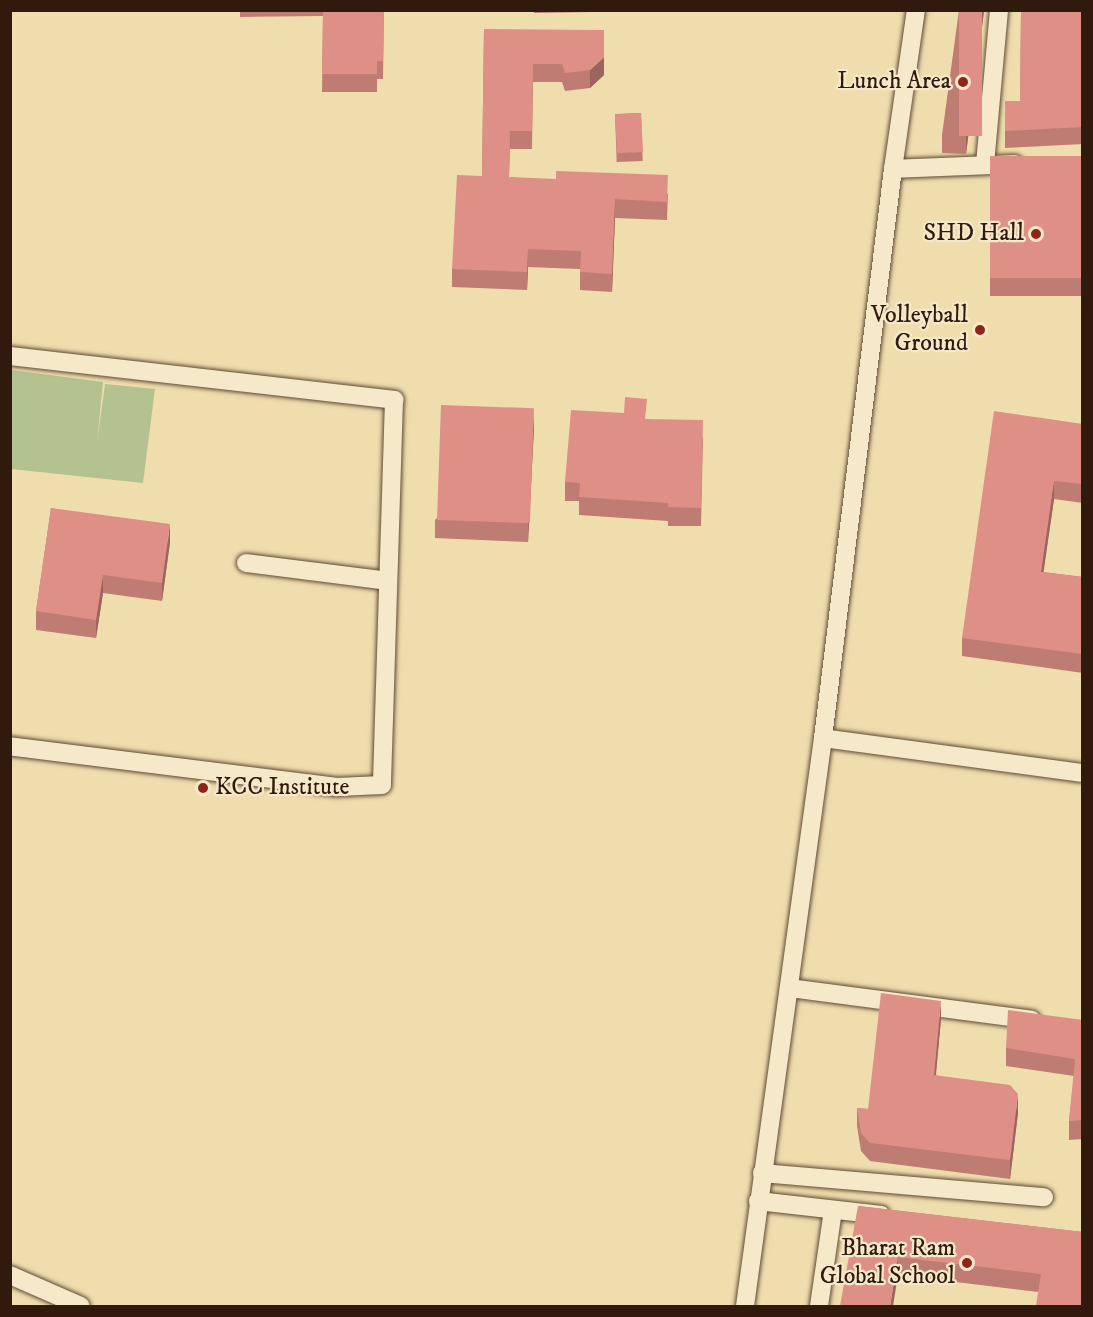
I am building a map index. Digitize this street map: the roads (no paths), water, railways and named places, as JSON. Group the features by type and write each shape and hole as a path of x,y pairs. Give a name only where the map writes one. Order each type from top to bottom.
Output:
{"street":[{"path":"745,1306 824,738 893,169 916,10"},
{"path":"985,164 999,10"},
{"path":"893,169 1028,164"},
{"path":"10,356 394,400 382,785 337,787 10,746"},
{"path":"246,563 388,581"},
{"path":"824,738 1083,773"},
{"path":"790,988 1047,1022"},
{"path":"762,1173 1044,1197"},
{"path":"758,1201 904,1218"},
{"path":"819,1306 833,1210"},
{"path":"10,1275 81,1306"}],"place":[{"name":"Lunch Area","path":"963,82"},
{"name":"SHD Hall","path":"1036,234"},
{"name":"Volleyball Ground","path":"980,330"},
{"name":"KCC Institute","path":"203,788"},
{"name":"Bharat Ram Global School","path":"967,1263"}]}
